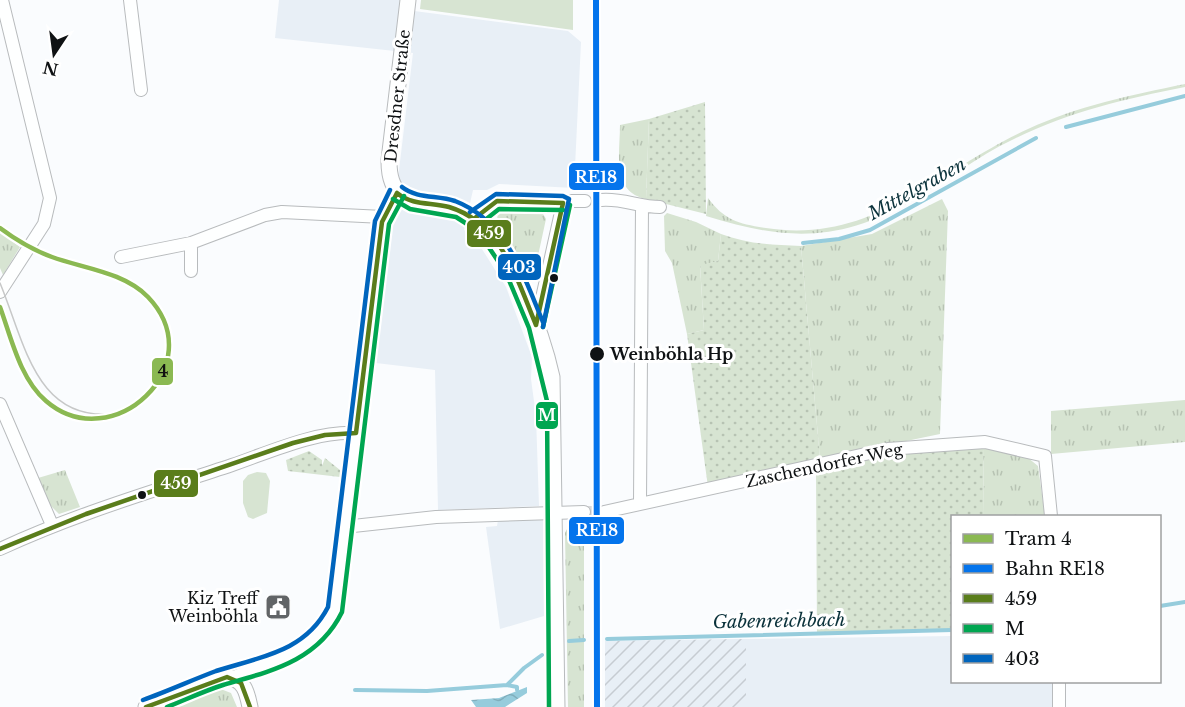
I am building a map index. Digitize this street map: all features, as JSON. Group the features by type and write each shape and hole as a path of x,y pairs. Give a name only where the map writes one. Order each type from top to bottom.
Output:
{"main road":[{"name":"Dresdner Straße","path":"397,193 390,177 389,160 408,0"},
{"path":"397,193 406,200 453,208 475,218 486,227 502,249 536,325 552,377 557,707"},
{"path":"146,707 220,678 232,678 245,688 250,707"}],"street":[{"path":"0,292 44,224 50,198 2,0"},
{"path":"130,0 141,90"},
{"path":"232,678 277,662 310,644 330,622 334,609 383,217 397,193"},
{"path":"601,200 616,198 642,206 660,207"},
{"path":"475,218 497,201 563,203 585,201"},
{"path":"536,325 563,203"},
{"path":"640,502 642,206"},
{"path":"121,257 191,243 265,214 282,212 383,217"},
{"path":"191,243 191,271"},
{"path":"0,404 52,525"},
{"path":"0,549 52,525 298,444 341,432 356,433"},
{"name":"Zaschendorfer Weg","path":"603,512 888,449 985,442 1008,445 1045,456 1051,515"},
{"path":"344,527 436,517 584,512"},
{"path":"1059,683 1059,707"}],"shaded area":[{"path":"279,0 400,0 399,9 568,31 581,42 574,188 499,184 487,190 473,190 464,230 475,238 506,287 532,357 531,379 536,416 539,506 438,510 435,370 376,363 413,53 275,38"},
{"path":"543,518 544,616 500,629 486,527 497,526 498,520"},
{"path":"951,636 951,683 1057,683 1057,707 605,707 605,641"},
{"path":"746,639 746,707 605,707 605,641"}],"green space":[{"path":"421,0 573,0 573,30 420,9"},
{"path":"1185,84 1185,87 1140,96 1075,114 1033,130 987,153 915,199 862,224 837,230 788,233 762,230 706,216 708,198 726,216 748,225 804,230 839,225 872,215 903,200 995,146 1047,121 1105,102"},
{"path":"705,102 706,214 646,199 649,119"},
{"path":"649,119 646,199 627,189 622,180 619,148 620,125"},
{"path":"942,199 948,211 940,434 820,459 801,246 872,234"},
{"path":"498,212 542,212 546,219 533,279 530,280 497,220"},
{"path":"667,213 696,222 721,234 718,261 700,266 704,330 687,334 672,263 665,251 664,216"},
{"path":"0,232 20,247 3,275 0,268"},
{"path":"721,234 750,242 801,246 820,459 708,487 687,334 704,330 700,265 718,261"},
{"path":"1185,400 1185,442 1051,454 1051,411"},
{"path":"983,446 1027,457 1038,466 1045,515 984,515"},
{"path":"983,446 984,515 951,515 951,630 817,634 816,469 889,453"},
{"path":"309,451 322,460 322,466 325,458 340,470 340,477 288,471 286,460"},
{"path":"65,470 80,507 59,514 50,505 38,478"},
{"path":"257,472 266,473 270,481 267,513 253,519 248,517 243,503 243,481 248,475"},
{"path":"584,515 584,707 568,707 565,533 570,523"},
{"path":"218,688 231,693 237,707 174,707 190,700"}],"water":[{"path":"527,687 527,693 505,707 476,707 471,700 499,698"}],"waterway":[{"name":"Mittelgraben","path":"1066,127 1185,96"},
{"name":"Mittelgraben","path":"803,243 839,239 870,230 1036,138"},
{"name":"Gabenreichbach","path":"1161,606 1185,602"},
{"name":"Gabenreichbach","path":"607,639 951,630"},
{"name":"Gabenreichbach","path":"569,641 584,640"},
{"name":"Gabenreichbach","path":"355,690 427,691 507,685 524,668 542,655"},
{"path":"507,685 517,687 517,690"}],"tunnel":[{"path":"584,512 604,512"}],"tram line":[{"name":"4","path":"0,228 45,254 115,276 148,297 165,323 169,350 162,375 146,396 124,411 99,418 72,416 46,401 29,381 17,357 0,307"},
{"path":"0,283 27,354 38,375 52,393 69,407 92,414 120,413"}],"rail line":[{"name":"RE18","path":"596,0 597,707"}],"transit line":[{"name":"403","path":"402,187 421,195 455,201 473,210 488,222 511,251 543,322"},
{"name":"403","path":"143,700 216,671 280,651 307,634 328,607 375,221 390,190"},
{"name":"459","path":"397,193 416,202 449,207 467,215 482,226 505,255 536,325"},
{"name":"459","path":"356,433 382,222 397,193"},
{"name":"403","path":"470,212 496,194 563,196 569,199 543,327"},
{"name":"M","path":"167,707 216,687 292,662 320,642 332,629 342,612 389,224 404,196"},
{"name":"M","path":"393,199 410,209 456,217 478,231 506,273 529,328 547,401 549,707"},
{"name":"459","path":"475,218 497,201 563,203"},
{"name":"459","path":"536,325 563,203"},
{"name":"M","path":"543,327 570,205"},
{"name":"M","path":"480,224 499,209 563,210"},
{"name":"459","path":"0,549 86,514 293,443 325,435 356,433"},
{"name":"459","path":"146,707 227,677 241,683 250,707"}],"place":[{"name":"Weinböhla Hp","path":"597,354"},
{"name":"Kiz Treff Weinböhla","path":"278,607"}]}
